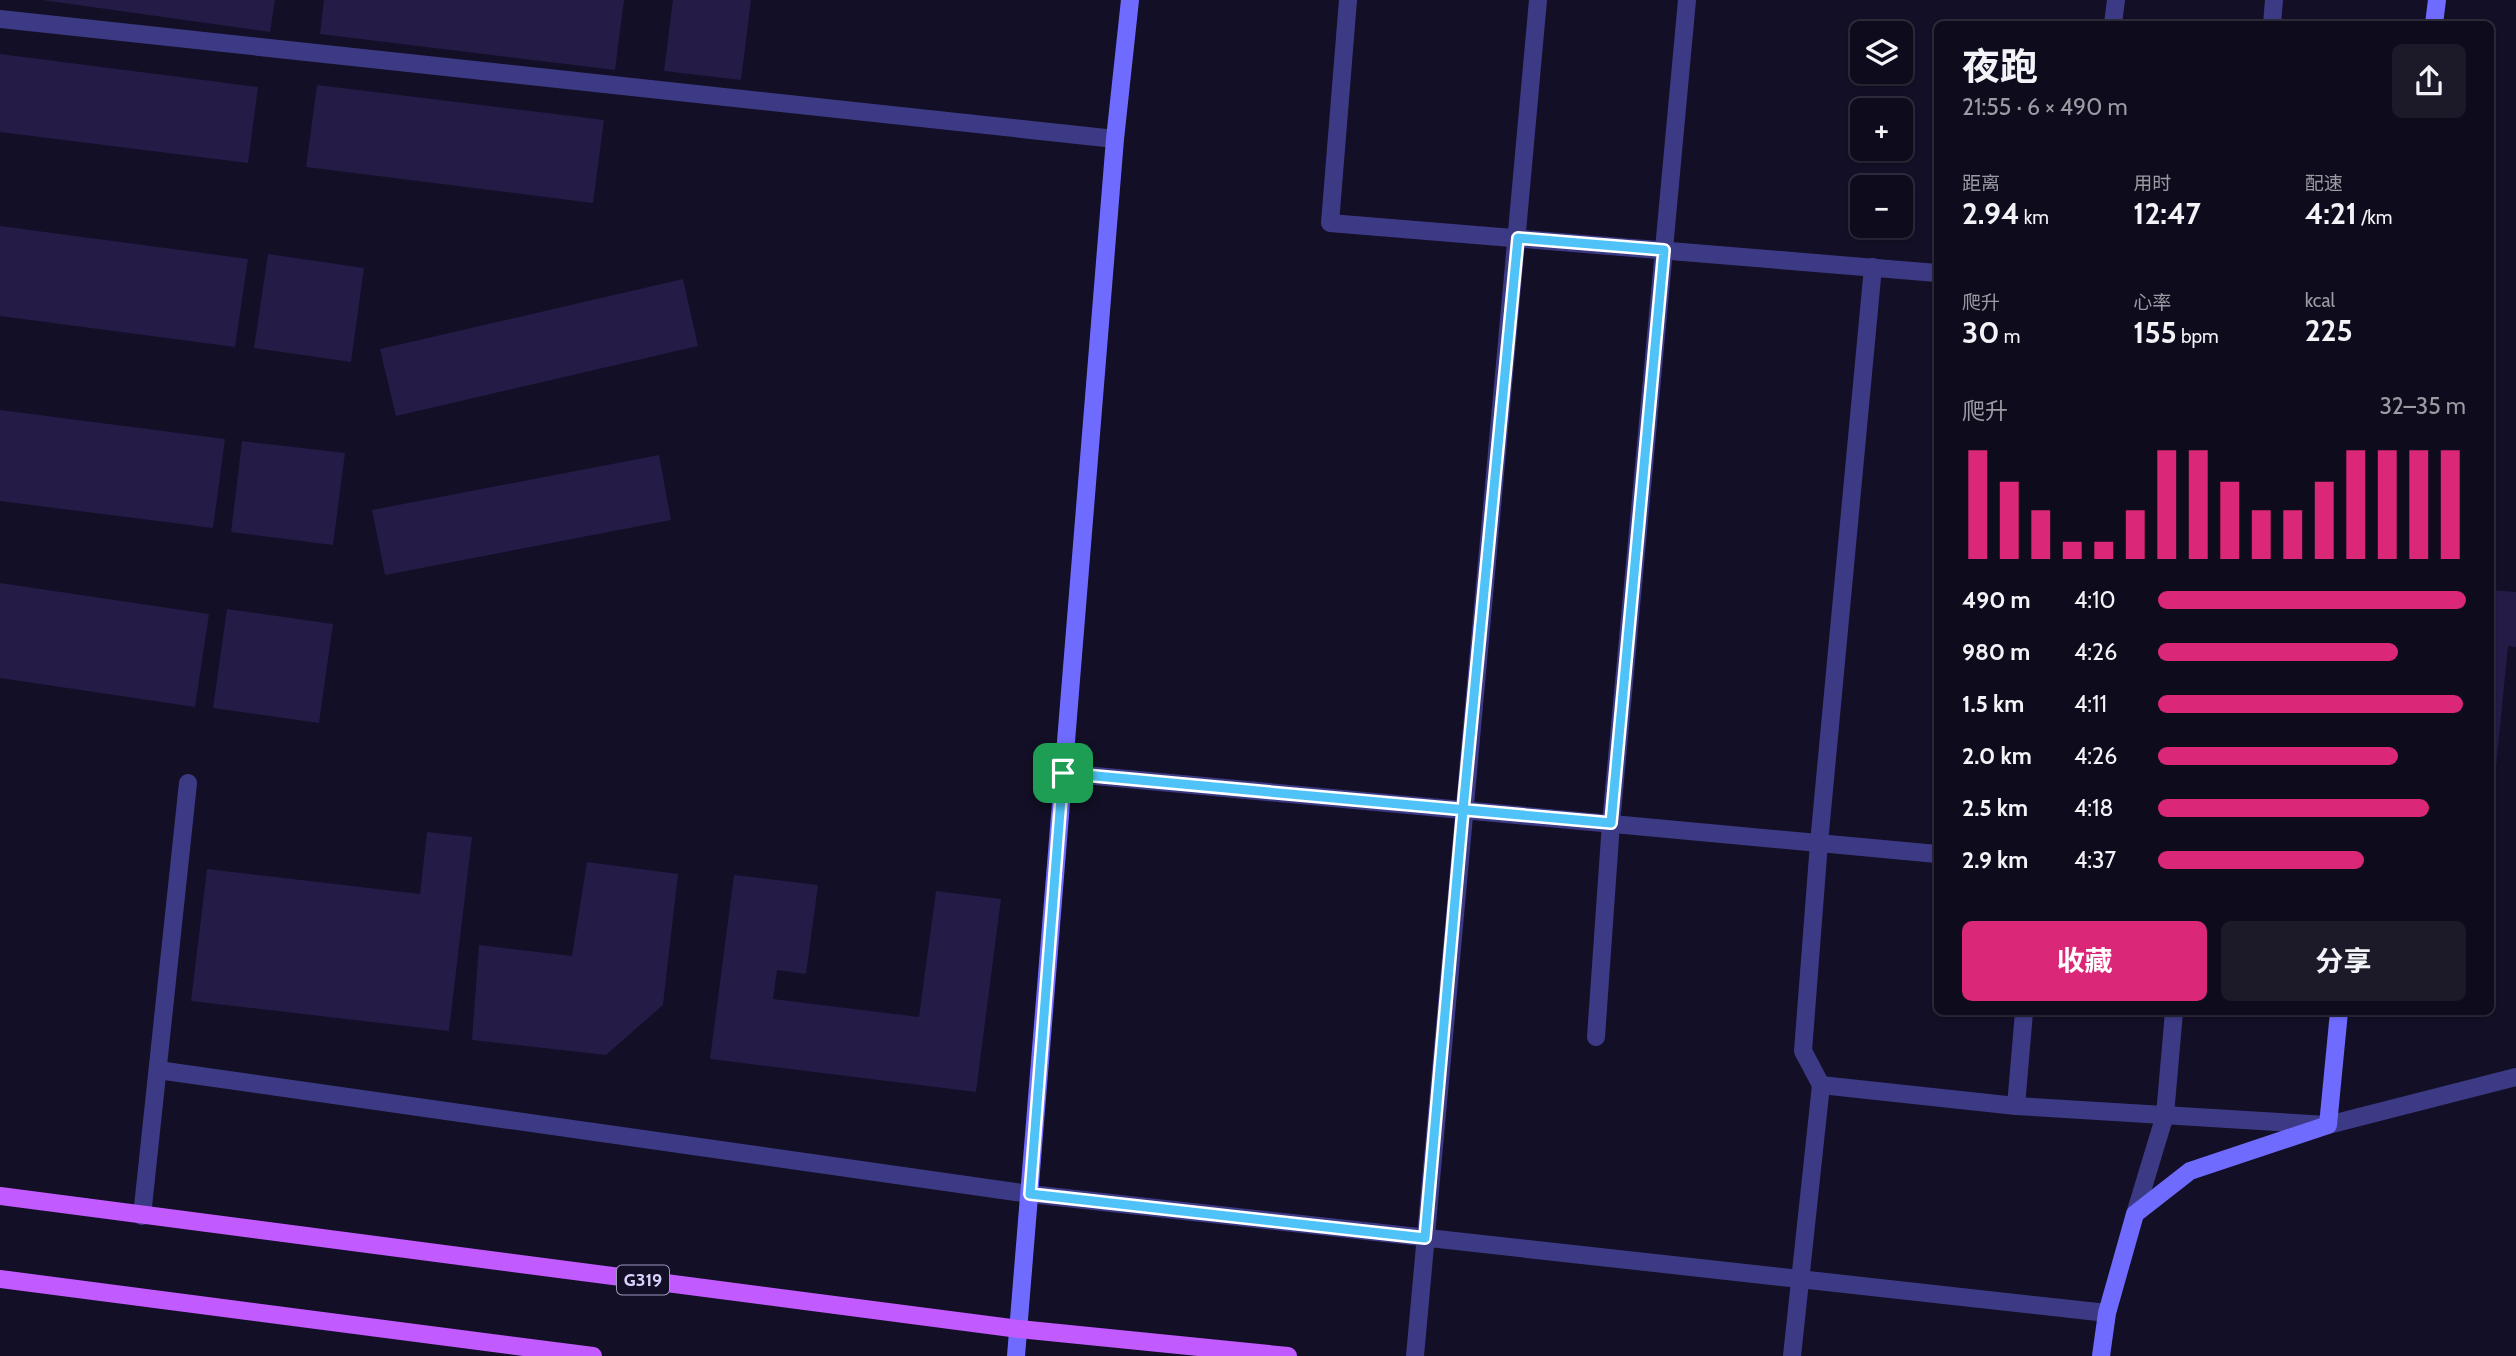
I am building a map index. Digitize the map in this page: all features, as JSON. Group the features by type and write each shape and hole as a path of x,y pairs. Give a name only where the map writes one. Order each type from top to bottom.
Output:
{"main road":[{"name":"G319","path":"0,1196 1019,1329 1288,1356"},
{"path":"0,1279 561,1354 593,1356"}],"street":[{"path":"1016,1356 1115,139 1130,0"},
{"path":"1349,0 1330,223 1934,273"},
{"path":"1415,1356 1538,0"},
{"path":"1596,1037 1611,823 1687,0"},
{"path":"2113,21 2116,0"},
{"path":"2272,21 2274,0"},
{"path":"2434,21 2437,0"},
{"path":"0,19 1115,139"},
{"path":"1792,1356 1821,1085 1803,1051 1819,843 1873,267"},
{"path":"1063,773 1934,854"},
{"path":"142,1216 188,783"},
{"path":"2016,1105 2024,1015"},
{"path":"2101,1356 2107,1313 2165,1115 2174,1015"},
{"path":"2328,1125 2339,1015"},
{"path":"158,1070 1030,1194 2107,1313"},
{"path":"2135,1214 2190,1171 2328,1125 2516,1077"},
{"path":"1821,1085 2016,1105 2328,1125"}],"building":[{"path":"42,0 275,0 270,32"},
{"path":"324,0 624,0 615,70 320,34"},
{"path":"673,0 751,0 741,80 664,71"},
{"path":"0,54 258,87 248,163 0,132"},
{"path":"317,85 604,120 593,203 306,167"},
{"path":"0,226 248,259 235,347 0,316"},
{"path":"268,254 364,268 351,362 254,348"},
{"path":"683,279 698,346 396,416 380,349"},
{"path":"0,410 225,439 213,528 0,501"},
{"path":"242,441 345,453 333,545 231,532"},
{"path":"659,455 671,520 385,575 372,510"},
{"path":"0,583 209,614 195,707 0,678"},
{"path":"2494,590 2516,592 2516,647 2508,646 2494,787"},
{"path":"227,609 333,624 319,723 213,708"},
{"path":"427,832 472,837 449,1031 191,1001 207,869 420,894"},
{"path":"587,862 678,874 663,1005 606,1055 472,1040 479,945 572,956"},
{"path":"734,875 818,885 806,974 777,970 773,999 919,1017 936,891 1001,899 976,1092 710,1059"}],"route":[{"path":"1063,773 1030,1194 1425,1238 1463,810 1518,238 1664,250 1611,823 1463,810 1063,773"}]}
